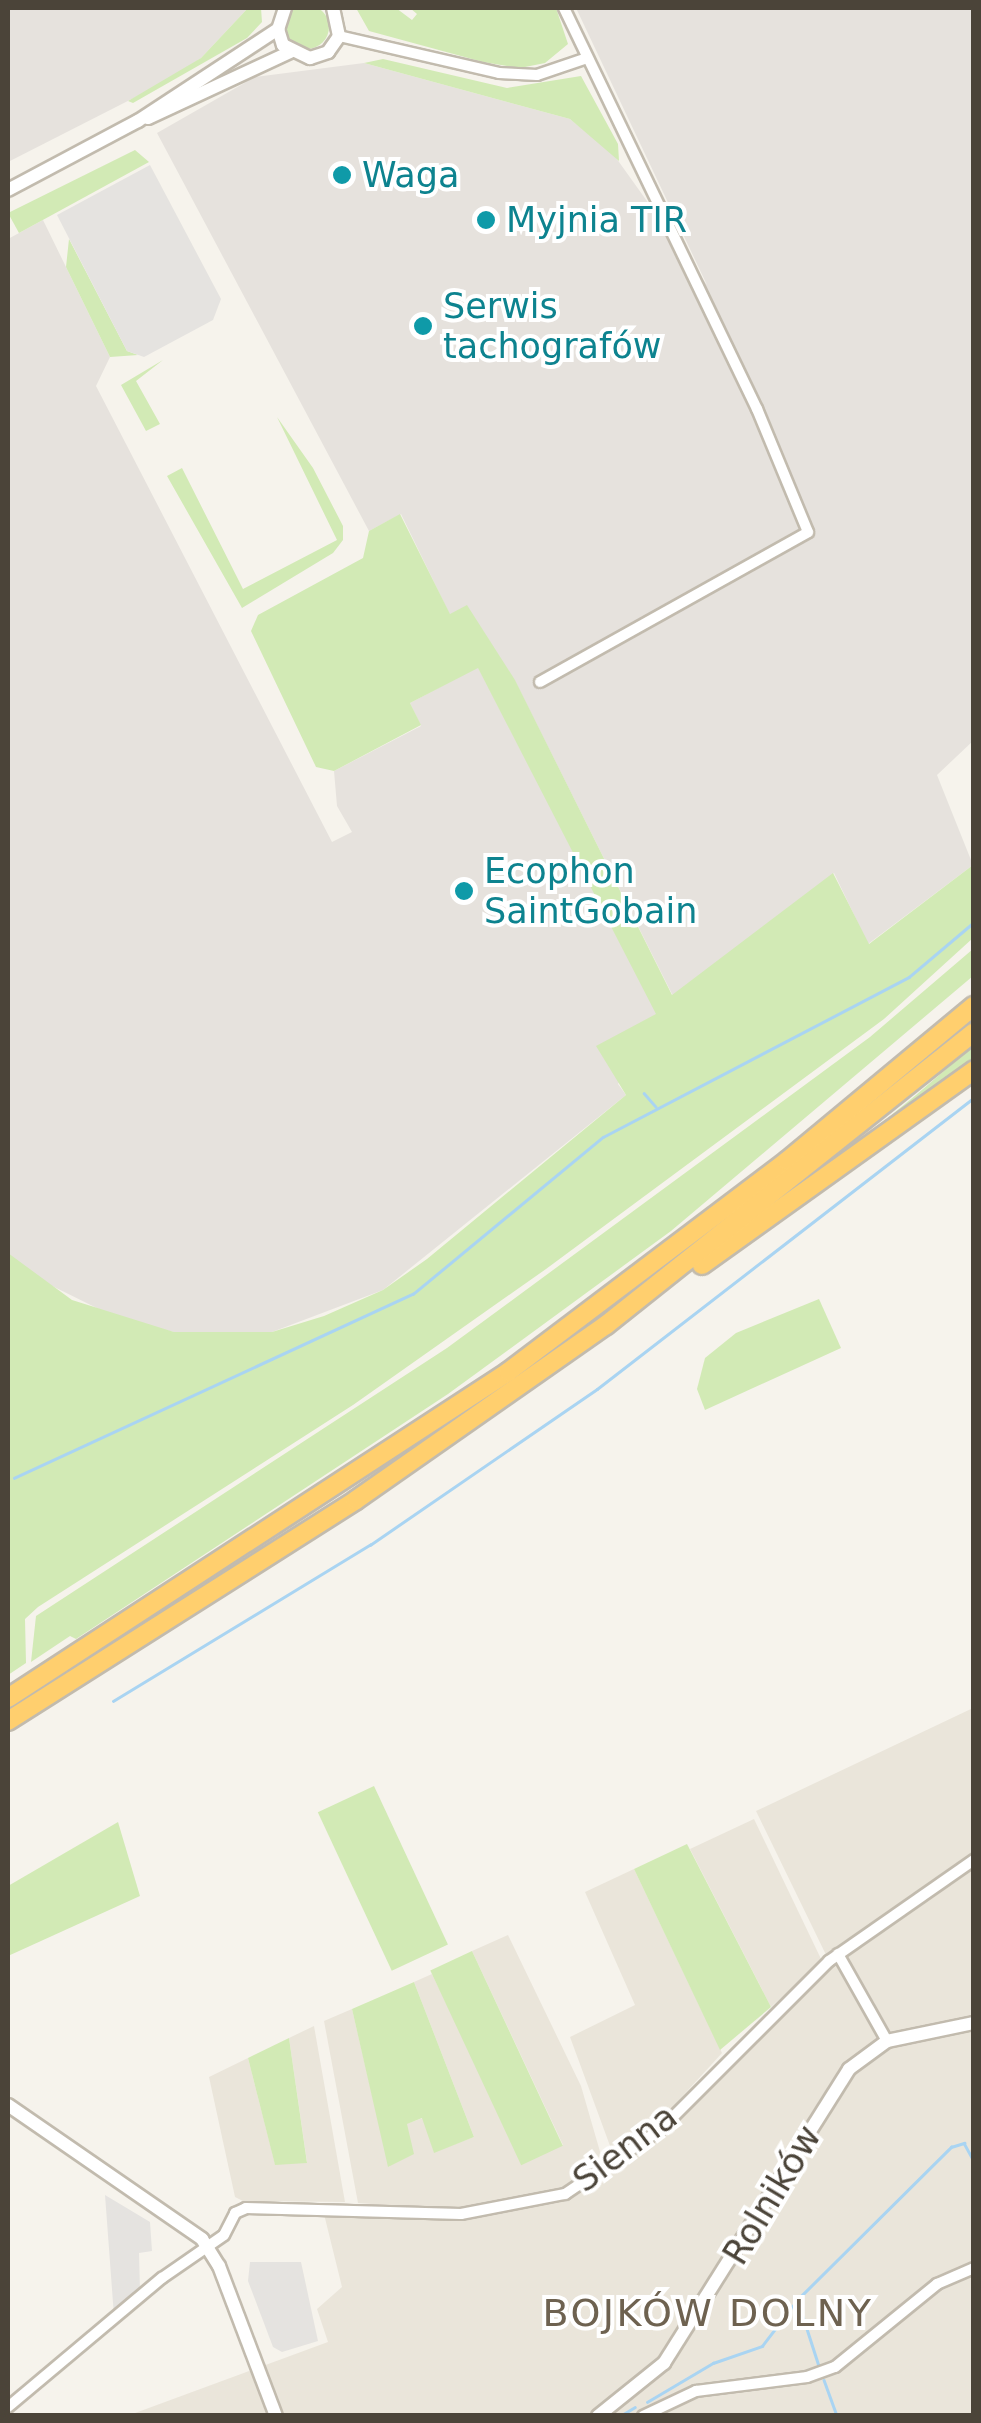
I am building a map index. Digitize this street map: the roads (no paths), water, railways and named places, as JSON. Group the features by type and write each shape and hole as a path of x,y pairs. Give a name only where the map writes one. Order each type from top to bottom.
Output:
{"highway":[{"path":"8,1698 523,1361 788,1161 974,1006"},
{"path":"8,1722 370,1490 652,1290 974,1032"},
{"path":"652,1290 713,1259 974,1070"}],"street":[{"path":"138,121 278,29 285,8"},
{"path":"333,8 340,36"},
{"path":"540,682 808,532 757,410 564,8"},
{"path":"278,29 290,52"},
{"path":"8,190 138,121 290,52 320,57 340,36"},
{"path":"340,36 499,73 537,75 587,58"},
{"name":"Sienna","path":"209,2248 224,2236 235,2213 276,2205 462,2214 550,2202 660,2130 834,1958 974,1860"},
{"path":"834,1958 887,2041"},
{"name":"Rolników","path":"598,2416 664,2363 849,2069 887,2041 974,2023"},
{"path":"8,2105 174,2216 209,2248 276,2416"},
{"path":"8,2407 162,2278 209,2248"},
{"path":"642,2416 696,2391 807,2377 835,2367 938,2284 974,2268"}],"waterway":[{"path":"14,1478 413,1294 603,1137 909,977 974,922"},
{"path":"644,1093 656,1107"},
{"path":"113,1701 370,1545 597,1389 974,1098"},
{"path":"647,2402 713,2363 762,2346 798,2299 951,2147 964,2143 974,2161"},
{"path":"798,2301 819,2366"},
{"path":"824,2380 837,2416"},
{"path":"620,2416 635,2407"}],"place":[{"name":"Waga","path":"342,175"},
{"name":"Myjnia TIR","path":"486,220"},
{"name":"Serwis tachografów","path":"423,326"},
{"name":"Ecophon SaintGobain","path":"464,891"}],"district":[{"name":"BOJKÓW DOLNY","path":"708,2314"}]}
